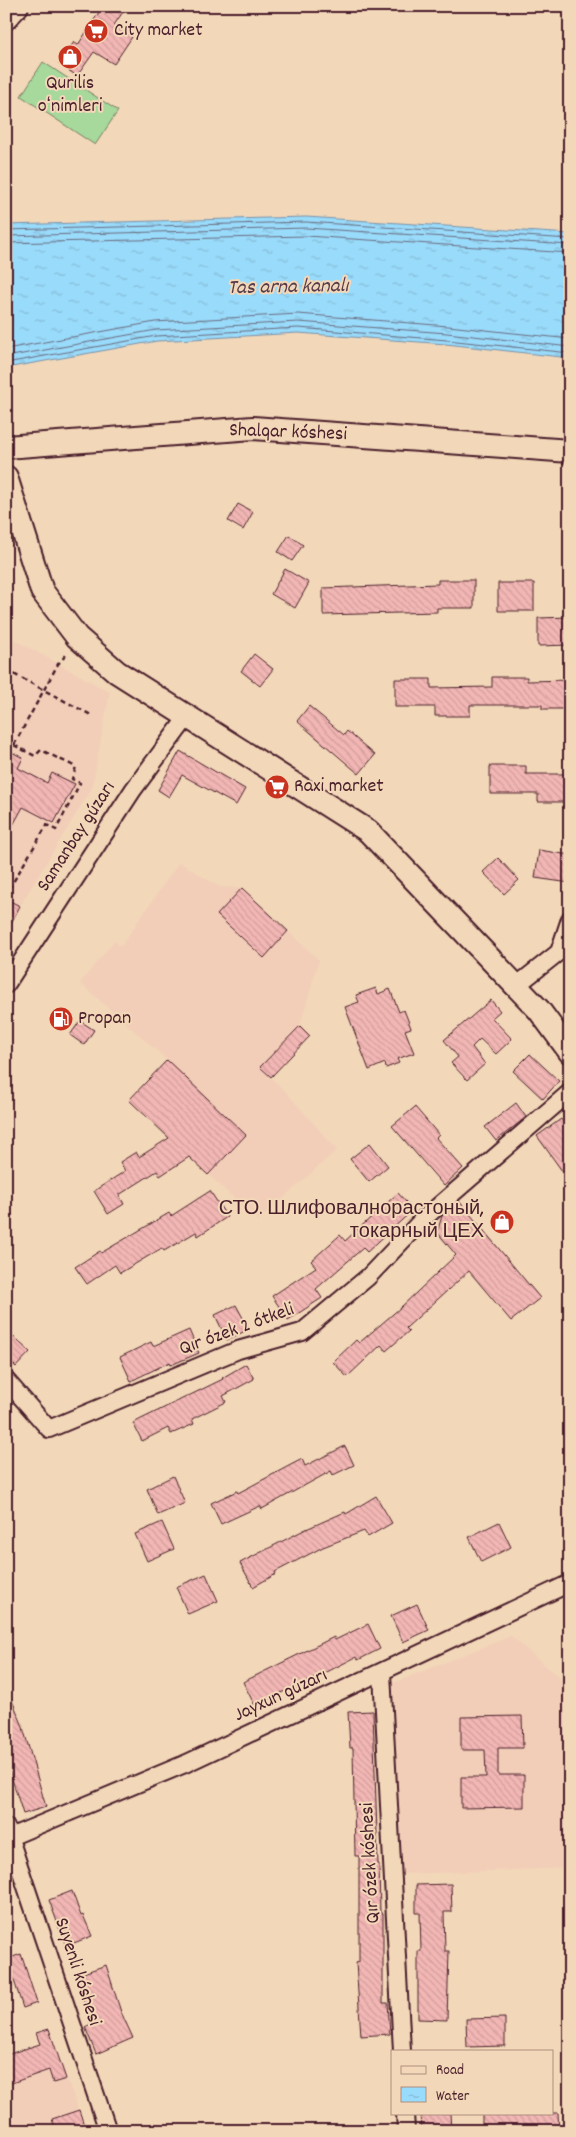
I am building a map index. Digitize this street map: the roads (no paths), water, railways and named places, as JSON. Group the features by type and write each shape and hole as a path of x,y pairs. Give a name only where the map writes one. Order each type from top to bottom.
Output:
{"street":[{"path":"6,18 16,6"},
{"name":"Shalqar kóshesi","path":"6,447 253,428 570,452"},
{"path":"6,477 42,591 77,637 117,672 368,831 539,1010 570,1052"},
{"name":"Samanbay gúzarı","path":"6,984 133,790 188,716"},
{"path":"516,986 559,952 570,919"},
{"name":"Qır ózek 2 ótkeli","path":"6,1380 49,1429 238,1350 302,1332 368,1277 421,1221 570,1092"},
{"name":"Jayxun gúzarı","path":"7,1833 187,1763 570,1583"},
{"name":"Qır ózek kóshesi","path":"382,1673 402,2050"},
{"name":"Suyenli kóshesi","path":"7,1833 108,2131"},
{"path":"405,2114 406,2131"}],"water":[{"name":"Tas arna kanalı","path":"306,217 570,234 570,358 446,344 298,333 157,341 6,368 6,225"}],"place":[{"name":"City market","path":"96,31"},
{"name":"Qurilis oʻnimleri","path":"70,57"},
{"name":"Raxi market","path":"277,787"},
{"name":"Propan","path":"61,1019"},
{"name":"СТО. Шлифовалнорастоный, токарный ЦЕХ","path":"502,1222"}]}
